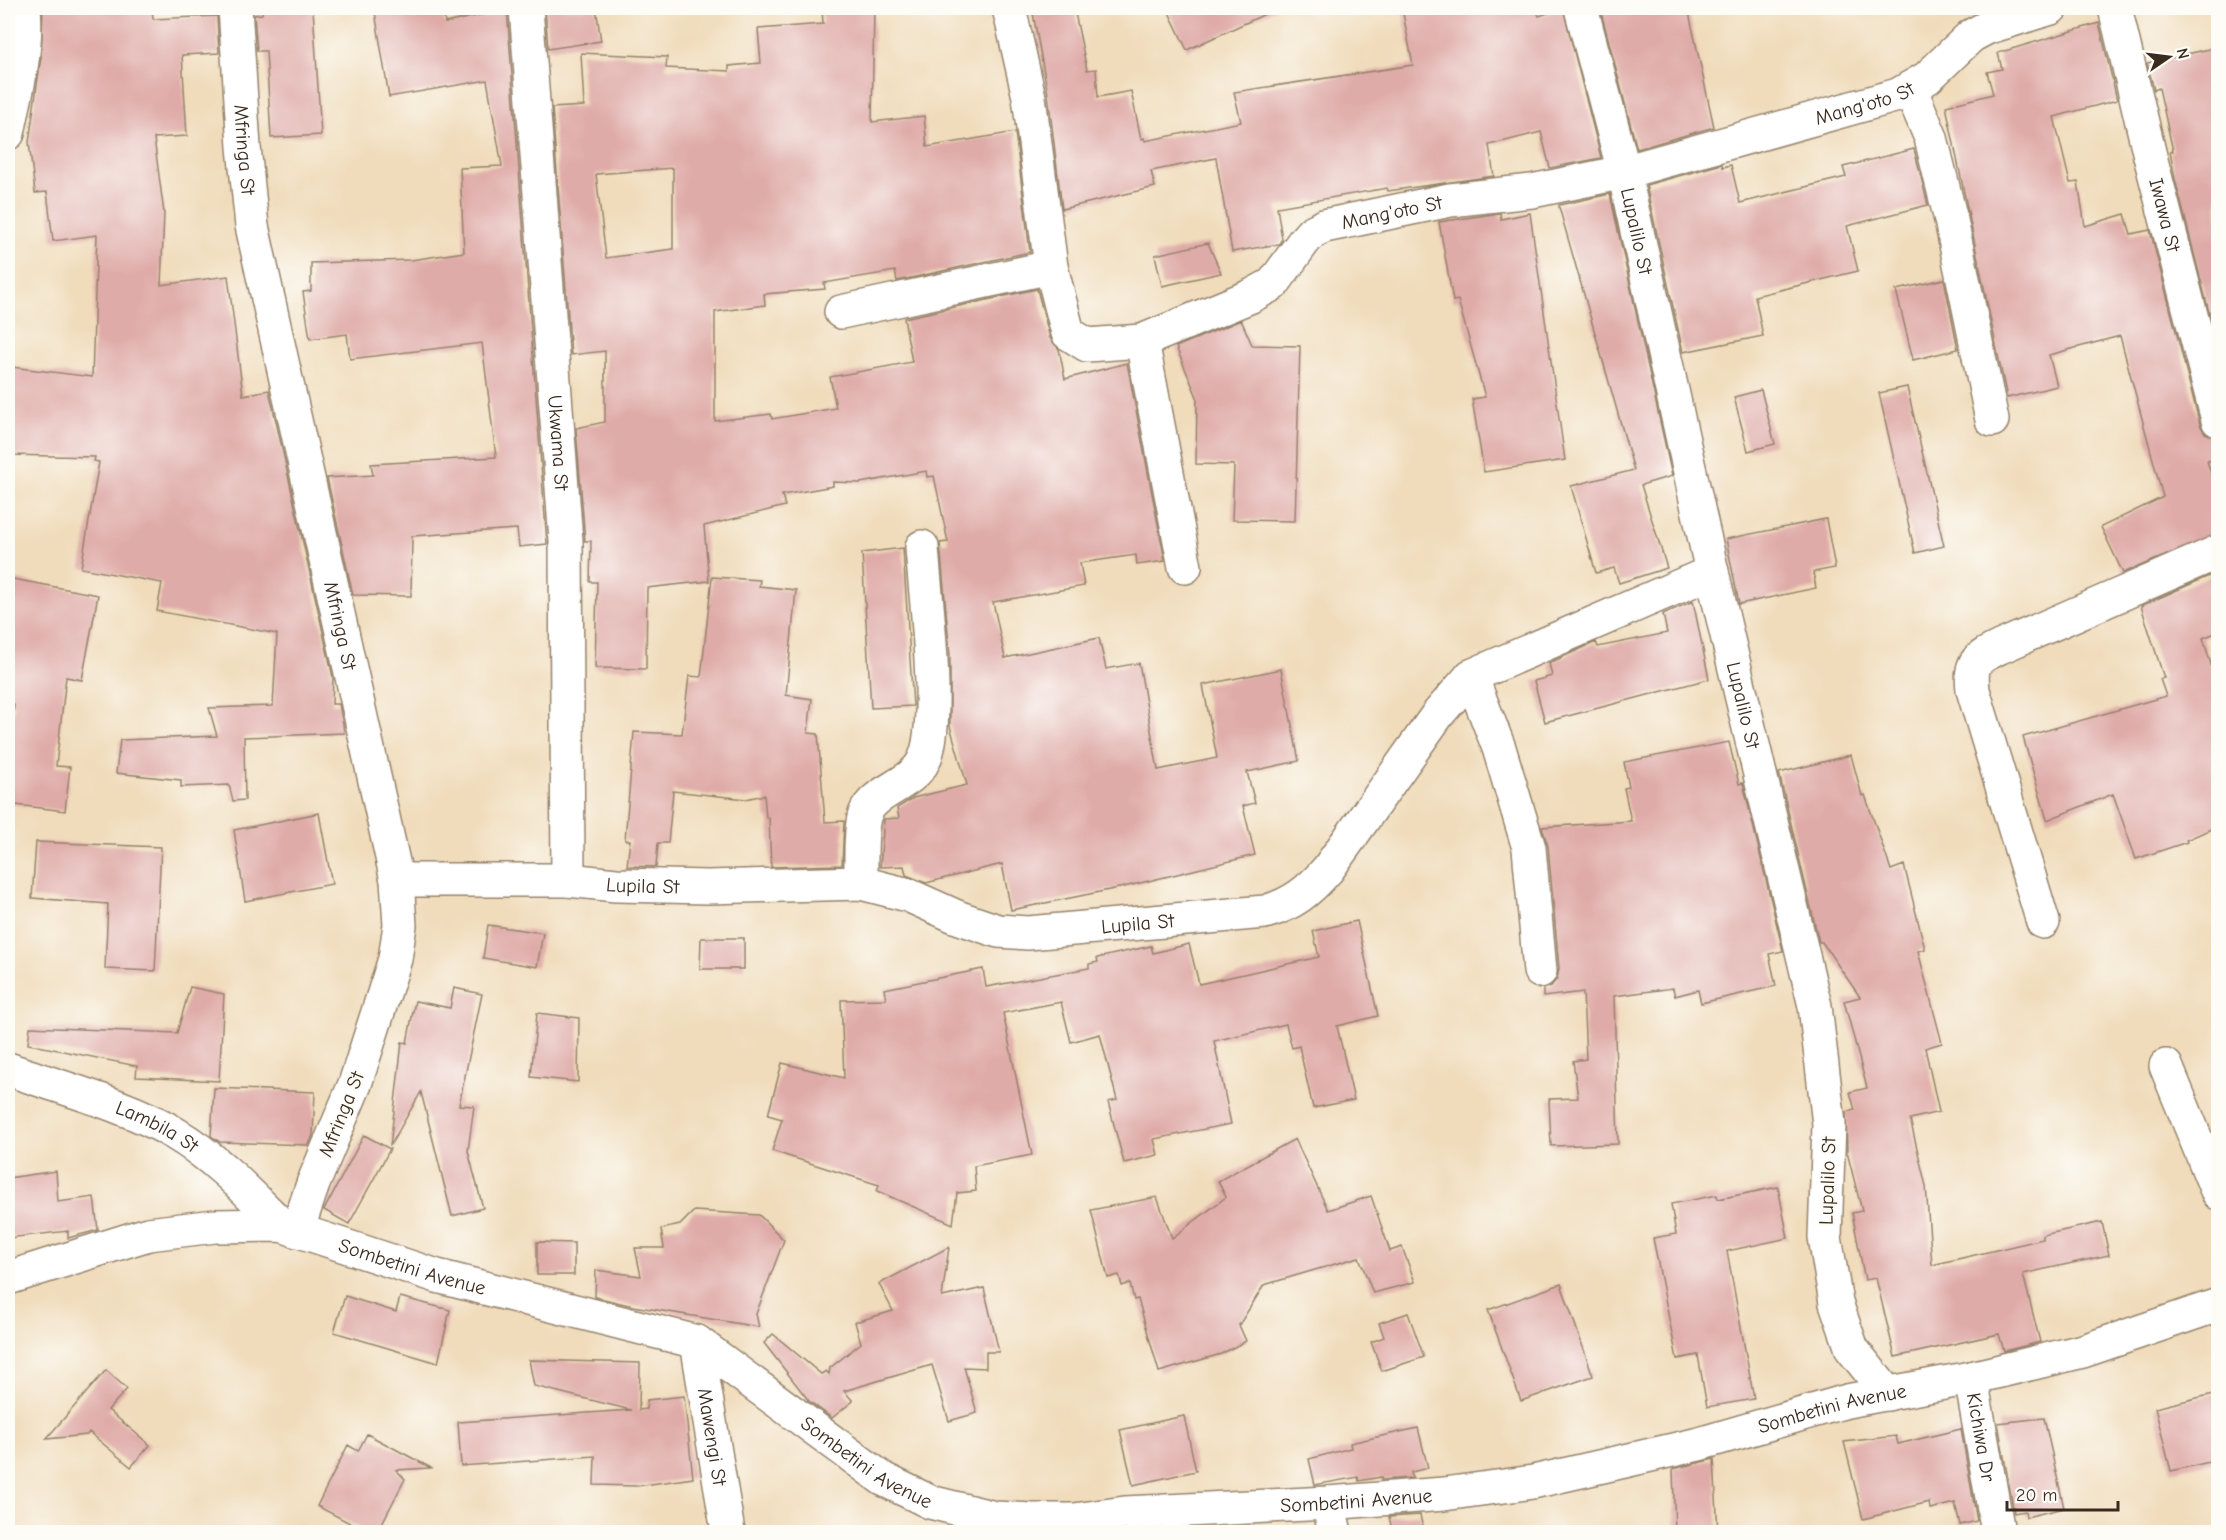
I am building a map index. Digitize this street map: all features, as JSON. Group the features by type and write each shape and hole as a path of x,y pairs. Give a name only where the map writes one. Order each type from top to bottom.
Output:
{"street":[{"path":"8,134 26,24 24,8"},
{"name":"Mfringa St","path":"235,8 244,147 252,226 397,880 400,925 395,959 356,1084 313,1184 289,1228"},
{"name":"Ukwama St","path":"526,8 566,541 568,880"},
{"name":"Mang'oto St","path":"1009,8 1029,97 1051,267 1068,333 1077,341 1087,345 1142,340 1273,285 1304,241 1312,232 1324,226 1450,200 1532,191 1624,172 1898,95 1926,78 1979,32 2051,8"},
{"name":"Lupalilo St","path":"1581,8 1624,172 1712,572 1815,1006 1829,1124 1825,1237 1836,1303 1852,1349 1888,1394"},
{"name":"Iwawa St","path":"2115,8 2150,156 2218,420"},
{"path":"1910,88 1931,138 1992,420"},
{"path":"841,312 1051,267"},
{"path":"1142,340 1185,567"},
{"path":"861,883 864,815 875,800 915,774 925,759 933,720 922,547"},
{"path":"2043,922 1973,690 1971,670 1979,658 2000,647 2218,552"},
{"path":"1540,971 1529,848 1499,747 1471,676 1712,572"},
{"name":"Lupila St","path":"397,880 568,880 616,885 708,887 861,883 908,895 957,917 998,931 1028,933 1265,912 1288,905 1309,891 1328,869 1438,714 1471,676"},
{"path":"2166,1066 2218,1193"},
{"name":"Lambila St","path":"8,1069 131,1113 173,1132 235,1179 289,1228"},
{"name":"Sombetini Avenue","path":"8,1278 148,1234 215,1226 289,1228 437,1276 697,1342 883,1479 930,1502 995,1518 1064,1520 1125,1513 1332,1518 1444,1494 1533,1482 1699,1444 1847,1401 1971,1378 2083,1351 2218,1305"},
{"name":"Mawengi St","path":"697,1342 728,1533"},
{"name":"Kichiwa Dr","path":"1971,1378 1998,1533"}],"building":[{"path":"43,8 152,8 153,19 217,16 219,53 182,55 187,136 154,138 164,213 161,285 228,276 243,395 269,390 333,677 332,704 339,704 344,733 244,737 245,800 233,801 229,785 181,787 181,780 116,773 120,740 217,736 209,708 273,706 277,634 157,611 162,583 81,568 99,462 94,461 95,457 10,455 8,406 12,367 92,377 97,235 53,241 47,192 35,193 29,142 41,57"},
{"path":"262,8 313,8 321,135 271,138 266,51 257,51 254,15 262,14"},
{"path":"405,8 443,8 445,23 507,9 547,544 519,547 517,529 412,536 411,596 353,595 327,478 373,475 371,464 496,457 482,343 350,359 347,334 310,339 303,292 311,291 311,263 411,260 464,252 460,168 502,166 487,80 389,97 375,12"},
{"path":"545,8 596,8 601,41 548,49"},
{"path":"822,8 874,8 872,122 924,116 927,147 1015,132 1030,252 897,281 895,271 824,283 825,289 764,294 765,305 715,312 715,421 771,414 772,419 836,408 830,377 912,362 904,318 1037,289 1050,338 1059,349 1065,379 1127,363 1165,561 1137,565 1136,555 1080,563 1084,586 993,602 1005,658 1099,638 1106,669 1139,663 1158,770 1217,758 1203,685 1281,669 1299,761 1247,772 1255,803 1243,806 1255,855 1124,887 1011,910 1002,864 926,883 906,875 904,866 880,867 884,819 899,818 897,808 913,798 967,785 950,726 950,656 940,543 948,542 934,476 927,477 926,471 860,483 833,482 833,486 782,495 785,506 704,526 709,581 647,588 646,669 595,668 597,582 590,582 591,541 585,541 576,428 605,422 605,351 571,355 552,108 584,106 581,53 667,57 666,68 729,71 729,66 761,63 758,29 823,24","holes":["673,168 673,249 606,258 596,174"]},
{"path":"1032,8 1074,8 1087,70 1096,69 1098,97 1131,91 1141,139 1144,138 1145,141 1241,122 1234,92 1413,65 1402,8 1536,8 1539,16 1563,8 1601,158 1550,168 1541,132 1489,145 1494,176 1388,191 1387,188 1277,207 1282,239 1279,244 1232,252 1216,158 1151,171 1155,187 1062,209 1048,94"},
{"path":"1167,8 1278,8 1187,50"},
{"path":"1600,8 1688,8 1714,127 1637,149"},
{"path":"2099,23 2117,100 2054,117 2070,183 2078,182 2085,226 2125,214 2131,234 2150,230 2200,425 2205,433 2218,438 2218,460 2207,461 2218,494 2218,534 2123,573 2101,527 2163,497 2120,336 2049,355 2057,386 2007,398 1946,106 1993,94 1987,72 2002,69 1998,53"},
{"path":"2218,47 2218,347 2175,179 2170,152 2173,151 2159,88 2154,90 2147,63"},
{"path":"1914,149 1928,205 1847,226 1858,271 1755,296 1763,336 1683,352 1646,185 1722,164 1723,167 1731,165 1740,203 1846,177 1843,167"},
{"path":"1610,194 1672,476 1641,485 1667,568 1619,583 1614,568 1596,573 1571,486 1634,470 1559,207 1559,205"},
{"path":"1500,213 1501,219 1530,213 1565,460 1484,472 1472,399 1485,397 1458,300 1453,301 1439,222"},
{"path":"1208,243 1221,273 1162,286 1155,255"},
{"path":"1944,279 1958,349 1913,360 1896,290"},
{"path":"1241,320 1252,345 1300,346 1295,521 1232,520 1234,465 1196,464 1197,397 1176,347"},
{"path":"1907,387 1944,546 1915,553 1879,393"},
{"path":"1761,390 1775,444 1748,451 1734,397"},
{"path":"1826,519 1835,568 1813,572 1816,588 1739,604 1726,539"},
{"path":"903,548 913,706 871,708 862,553"},
{"path":"2218,572 2218,632 2203,638 2218,688 2218,826 2186,840 2187,842 2136,859 2113,794 2047,820 2023,737 2166,696 2160,679 2164,678 2141,606"},
{"path":"712,577 760,580 759,586 796,590 786,695 812,699 808,733 818,734 825,822 844,821 842,865 771,867 769,818 766,818 764,795 746,799 673,791 668,843 658,843 656,867 627,866 630,840 625,840 634,732 682,734 689,676 701,677"},
{"path":"8,578 98,595 82,680 66,677 56,766 70,767 65,811 8,804 8,762 14,704 8,703"},
{"path":"1693,601 1709,679 1545,722 1534,681 1552,676 1549,663 1596,642 1598,647 1667,633 1663,614"},
{"path":"1729,742 1739,784 1743,783 1783,951 1769,954 1776,986 1701,1003 1698,990 1675,996 1673,988 1614,996 1618,1144 1551,1146 1549,1099 1578,1098 1573,1061 1586,1059 1583,992 1543,997 1543,989 1551,986 1557,979 1559,969 1548,846 1542,827 1631,821 1624,788 1629,787 1624,762"},
{"path":"1851,755 1862,796 1865,795 1891,870 1904,865 1925,949 1918,951 1942,1043 1925,1048 1939,1112 1910,1119 1926,1186 1932,1265 2043,1239 2043,1235 2102,1222 2109,1255 2023,1274 2040,1342 2004,1351 1999,1334 1895,1357 1876,1278 1865,1280 1852,1213 1862,1211 1847,1152 1846,1112 1855,1110 1850,1092 1867,1088 1844,1001 1860,997 1822,942 1819,942 1779,773"},
{"path":"319,813 332,884 245,901 234,830"},
{"path":"36,842 161,847 155,971 105,969 108,904 32,898"},
{"path":"1357,921 1378,1016 1337,1026 1354,1100 1313,1108 1299,1046 1292,1048 1286,1024 1214,1041 1231,1124 1154,1139 1158,1155 1124,1163 1108,1102 1117,1100 1100,1034 1071,1042 1061,1002 1003,1013 1032,1155 974,1166 976,1191 957,1193 953,1224 877,1191 879,1185 772,1151 782,1119 768,1115 782,1063 844,1078 841,1000 886,999 884,989 983,969 986,987 1089,968 1089,964 1098,962 1097,958 1151,946 1153,953 1189,944 1199,984 1319,957 1313,931"},
{"path":"488,925 543,933 537,967 483,958"},
{"path":"701,938 744,938 744,969 700,969"},
{"path":"190,987 224,994 219,1081 136,1077 137,1066 28,1044 30,1027 177,1033"},
{"path":"454,988 482,994 459,1105 474,1106 468,1151 483,1208 452,1216 421,1092 390,1146 402,1042 407,1043 415,1001 450,1008"},
{"path":"537,1013 579,1018 578,1082 531,1077"},
{"path":"214,1088 315,1092 313,1135 309,1145 220,1142 211,1136"},
{"path":"364,1135 390,1149 349,1224 324,1210"},
{"path":"1295,1139 1328,1210 1371,1196 1390,1251 1402,1247 1415,1282 1373,1293 1359,1257 1264,1285 1239,1325 1246,1341 1221,1354 1159,1372 1138,1299 1134,1300 1130,1283 1122,1286 1119,1275 1108,1278 1091,1210 1157,1197 1172,1238 1226,1197 1218,1181"},
{"path":"56,1171 58,1202 94,1197 98,1230 68,1238 68,1231 8,1238 8,1178"},
{"path":"1778,1187 1788,1238 1727,1251 1754,1399 1707,1407 1698,1355 1677,1359 1653,1238 1676,1234 1671,1204 1717,1195 1718,1199"},
{"path":"694,1211 759,1215 784,1240 756,1314 759,1327 633,1306 595,1297 596,1270 641,1276 635,1248 664,1248 661,1229 680,1225"},
{"path":"537,1242 574,1243 574,1275 537,1275"},
{"path":"949,1247 942,1297 984,1288 999,1352 986,1352 986,1368 964,1367 977,1413 949,1421 932,1365 844,1391 853,1401 832,1418 809,1401 764,1343 773,1334 821,1374 826,1371 829,1374 830,1368 861,1343 855,1322 893,1311 879,1284"},
{"path":"1561,1284 1593,1376 1521,1401 1488,1310"},
{"path":"345,1296 396,1312 400,1297 450,1310 438,1363 334,1332"},
{"path":"1408,1313 1424,1357 1382,1371 1371,1342 1384,1337 1379,1323"},
{"path":"529,1360 640,1363 639,1410 646,1409 647,1400 684,1396 693,1478 637,1486 594,1485 595,1456 461,1466 458,1422 631,1410 534,1386"},
{"path":"106,1370 127,1389 108,1410 150,1445 131,1467 89,1432 87,1435 46,1439"},
{"path":"2218,1393 2218,1460 2171,1471 2155,1408"},
{"path":"1184,1416 1196,1471 1133,1485 1120,1430"},
{"path":"2044,1418 2064,1508 2026,1517 2025,1511 2014,1513 1998,1423"},
{"path":"1418,1428 1428,1468 1411,1472 1412,1478 1381,1480 1381,1477 1359,1481 1358,1477 1315,1485 1309,1459 1351,1448 1350,1443"},
{"path":"1961,1429 1977,1521 1960,1525 1955,1503 1930,1509 1929,1502 1863,1519 1844,1442 1896,1436 1898,1444"},
{"path":"367,1434 431,1468 396,1470 405,1479 377,1533 369,1533 317,1506 348,1445 358,1451"},
{"path":"1714,1459 1718,1533 1675,1533 1673,1469"},
{"path":"1420,1515 1424,1533 1393,1533 1389,1517"}]}
